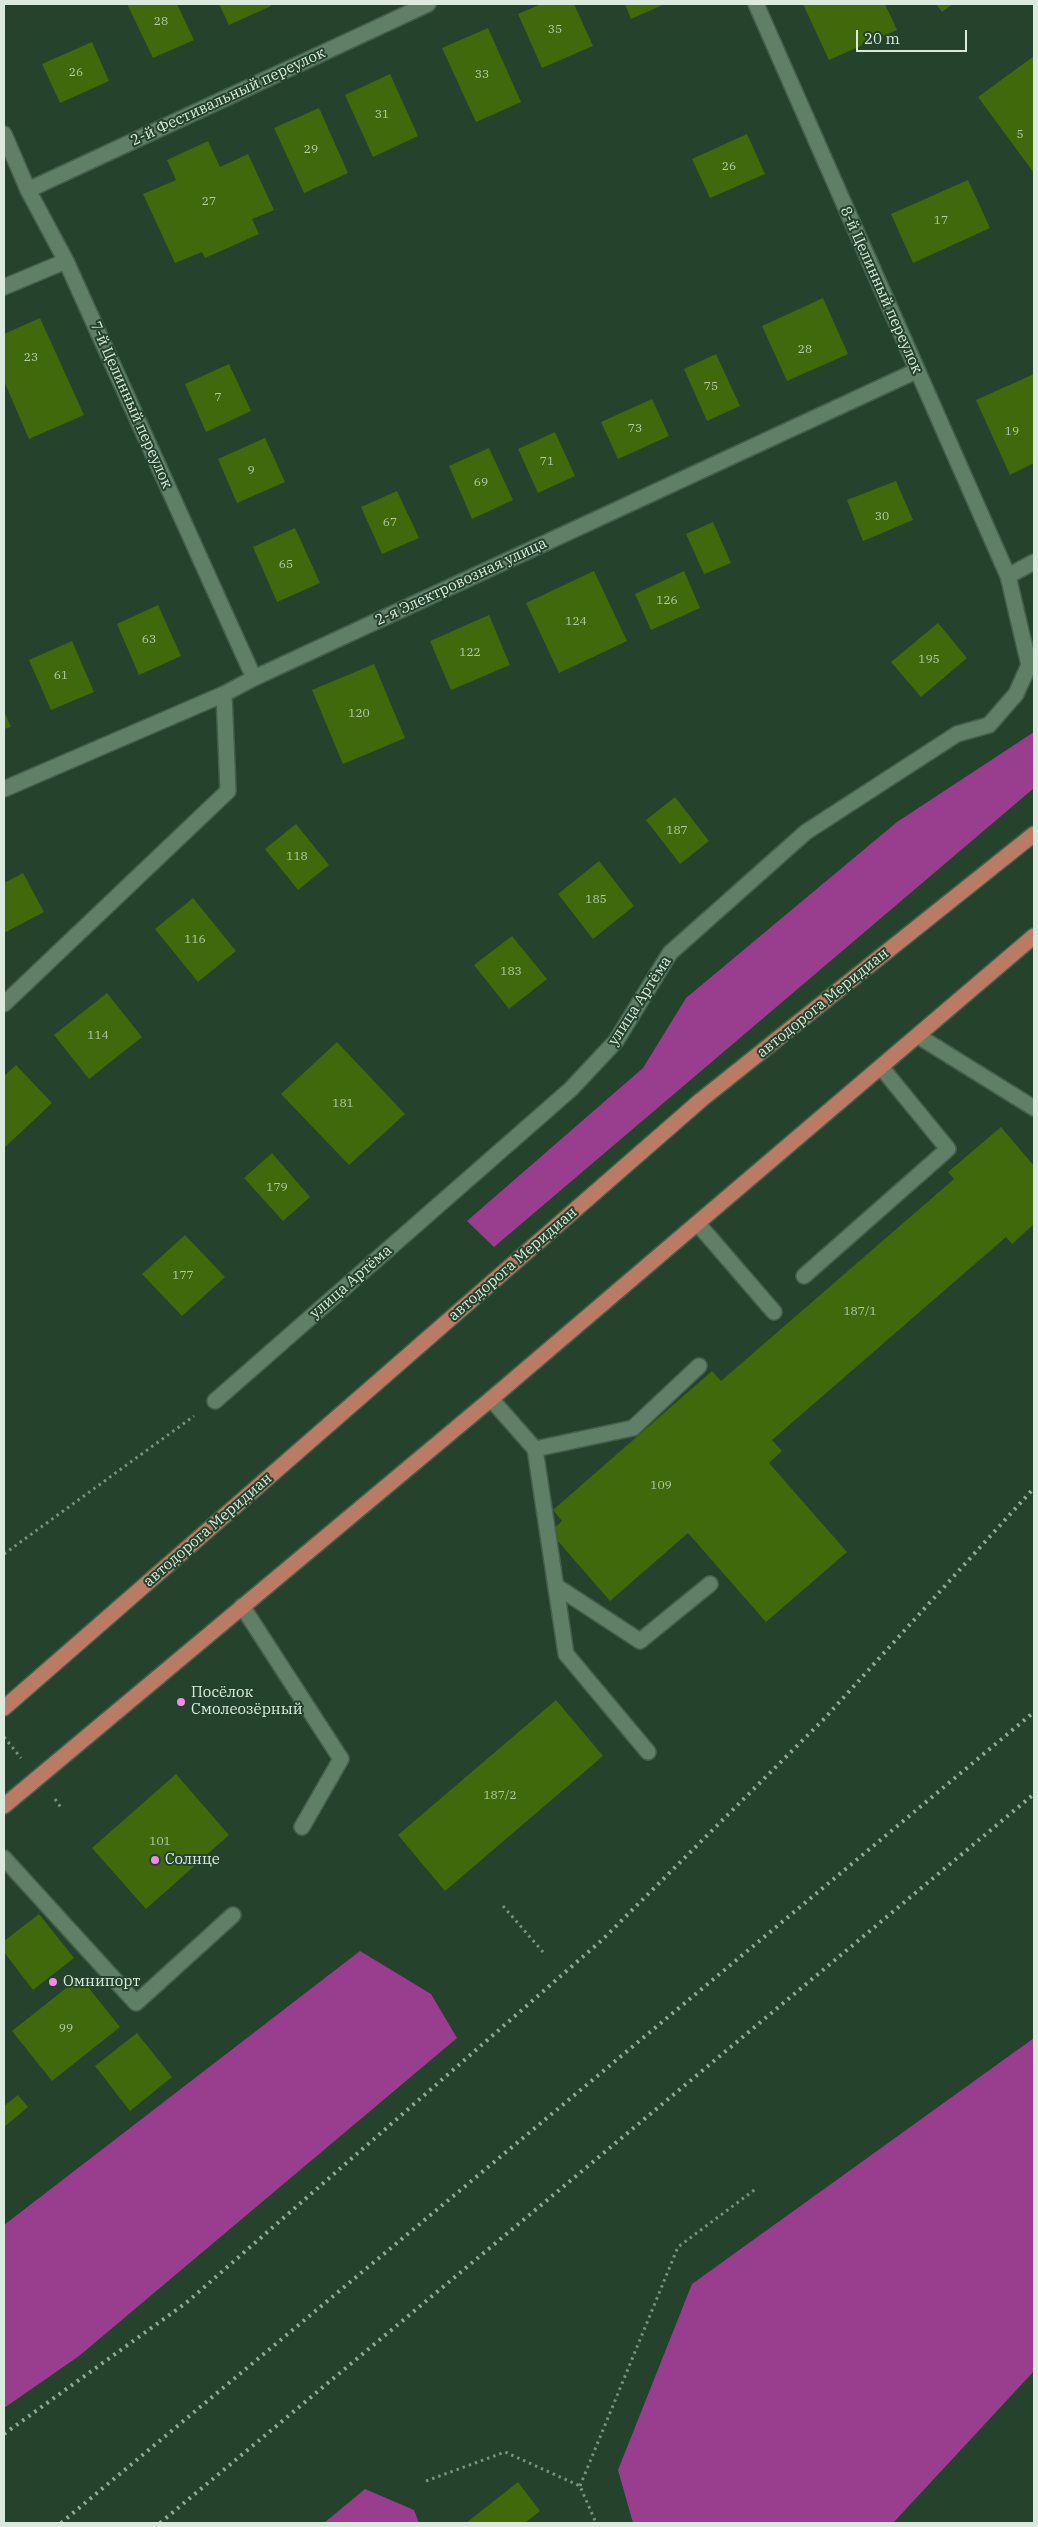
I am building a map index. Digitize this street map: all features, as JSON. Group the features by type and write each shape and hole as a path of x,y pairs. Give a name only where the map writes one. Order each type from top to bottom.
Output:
{"main road":[{"name":"автодорога Меридиан","path":"4,1708 702,1100 1034,834"},
{"path":"4,1806 491,1400 1034,936"}],"street":[{"name":"2-й Фестивальный переулок","path":"28,190 428,4"},
{"name":"8-й Целинный переулок","path":"756,4 916,371 1008,576"},
{"name":"7-й Целинный переулок","path":"4,134 28,190 66,261 254,678"},
{"path":"4,287 66,261"},
{"name":"2-я Электровозная улица","path":"4,789 224,694 254,678 916,371"},
{"path":"1008,576 1034,562"},
{"name":"улица Артёма","path":"215,1401 570,1089 616,1041 670,953 806,832 957,734 989,725 1016,694 1029,665 1008,576"},
{"path":"4,1004 228,791 224,694"},
{"path":"918,1036 1034,1108"},
{"path":"804,1276 948,1149 881,1068"},
{"path":"698,1224 774,1312"},
{"path":"535,1449 633,1428 699,1366"},
{"path":"491,1400 535,1449 566,1654 648,1752"},
{"path":"556,1586 640,1641 710,1584"},
{"path":"242,1606 341,1759 302,1828"},
{"path":"4,1858 136,2003 233,1915"}],"path":[{"path":"4,1554 215,1401"},
{"path":"503,1906 543,1952"},
{"path":"580,2486 678,2247 757,2188"},
{"path":"426,2481 505,2452 580,2486 596,2523"}],"shaded area":[{"path":"1034,732 1034,788 494,1247 467,1221 643,1068 686,998 897,822"},
{"path":"360,1951 431,1994 457,2038 79,2356 4,2408 4,2225"},
{"path":"1034,2038 1034,2371 893,2523 633,2523 618,2470 692,2284"},
{"path":"365,2489 414,2510 419,2523 324,2523"}],"building":[{"path":"127,4 177,4 194,40 153,58"},
{"path":"219,4 270,4 271,6 229,25"},
{"path":"541,4 574,4 593,46 542,68 518,14"},
{"path":"625,4 665,4 631,19"},
{"path":"803,4 885,4 897,30 829,60"},
{"path":"936,4 953,4 942,12"},
{"path":"488,28 521,102 476,122 442,48"},
{"path":"92,42 109,81 60,103 42,64"},
{"path":"1034,56 1034,173 978,97"},
{"path":"390,74 418,136 373,157 345,95"},
{"path":"319,108 348,173 304,193 274,128"},
{"path":"747,134 765,174 710,198 692,159"},
{"path":"208,141 220,167 248,154 274,210 252,219 259,234 205,258 202,252 175,263 143,194 176,180 167,160"},
{"path":"968,180 990,228 913,263 891,214"},
{"path":"823,298 848,354 787,381 762,326"},
{"path":"40,318 84,415 29,439 4,381 4,334"},
{"path":"716,354 740,406 707,421 684,369"},
{"path":"229,364 251,411 206,432 185,384"},
{"path":"1034,374 1034,463 1010,475 976,400"},
{"path":"652,399 669,436 618,459 601,422"},
{"path":"555,432 575,476 538,493 518,449"},
{"path":"265,438 285,482 237,503 218,459"},
{"path":"489,448 513,500 472,519 449,466"},
{"path":"896,481 913,520 863,541 847,500"},
{"path":"397,491 419,538 382,554 361,507"},
{"path":"713,522 731,563 704,574 686,534"},
{"path":"295,528 320,583 277,602 253,547"},
{"path":"594,571 627,641 559,673 526,603"},
{"path":"684,571 700,608 651,630 635,594"},
{"path":"158,605 181,656 139,675 117,624"},
{"path":"489,615 510,665 451,690 430,641"},
{"path":"938,623 967,658 921,697 891,662"},
{"path":"72,641 94,692 51,710 29,660"},
{"path":"374,664 405,738 343,764 312,690"},
{"path":"4,711 11,727 4,729"},
{"path":"675,797 709,841 680,864 646,820"},
{"path":"296,824 329,865 298,890 265,849"},
{"path":"599,861 634,906 593,939 558,894"},
{"path":"23,873 44,912 4,933 4,883"},
{"path":"193,898 236,951 198,982 155,929"},
{"path":"512,936 547,979 509,1009 474,965"},
{"path":"107,993 142,1037 89,1079 54,1035"},
{"path":"337,1042 405,1114 349,1165 281,1094"},
{"path":"16,1065 52,1103 4,1148 4,1076"},
{"path":"1001,1127 1034,1166 1034,1224 1012,1244 1006,1237 772,1440 782,1451 769,1463 847,1552 766,1622 688,1533 610,1601 550,1532 562,1521 553,1510 712,1371 721,1381 954,1179 948,1172"},
{"path":"272,1153 310,1197 283,1221 244,1178"},
{"path":"185,1235 225,1277 182,1316 142,1274"},
{"path":"556,1700 603,1756 445,1891 398,1835"},
{"path":"176,1774 229,1835 146,1909 92,1848"},
{"path":"39,1914 74,1958 33,1990 4,1952 4,1941"},
{"path":"80,1977 120,2027 52,2081 12,2031"},
{"path":"137,2033 172,2077 130,2111 95,2066"},
{"path":"18,2095 28,2107 4,2127 4,2106"},
{"path":"518,2482 540,2511 525,2523 466,2523"}],"railway":[{"path":"4,2434 186,2303 602,1940 824,1719 1034,1488"},
{"path":"61,2523 1034,1712"},
{"path":"160,2523 1034,1794"}],"place":[{"name":"Посёлок Смолеозёрный","path":"181,1702"},
{"name":"Солнце","path":"155,1860"},
{"name":"Омнипорт","path":"53,1982"}]}
